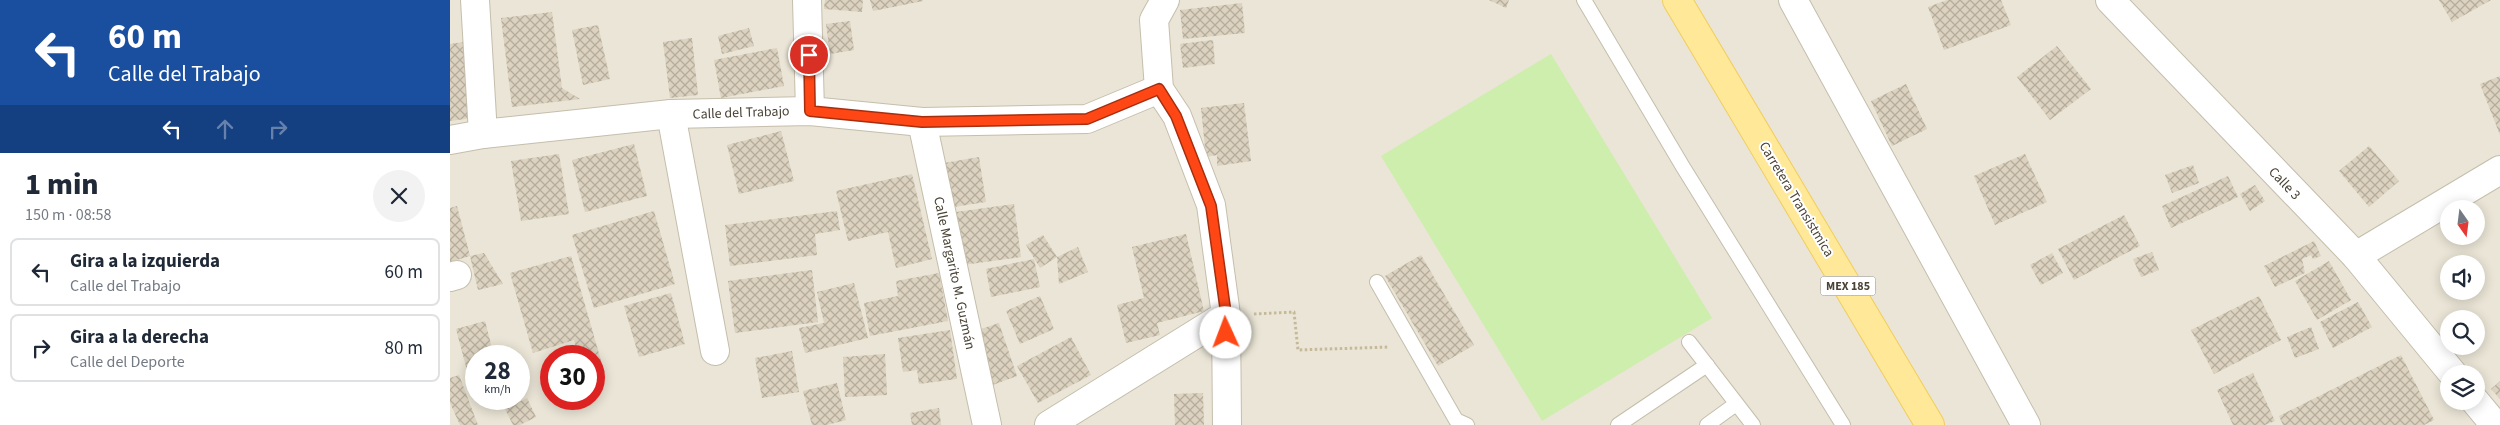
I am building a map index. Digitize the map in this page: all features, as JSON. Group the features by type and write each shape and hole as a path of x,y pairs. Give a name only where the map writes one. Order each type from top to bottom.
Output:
{"main road":[{"name":"Carretera Transistmica","path":"1677,0 1930,425"}],"street":[{"path":"475,0 483,134"},
{"path":"807,0 810,111"},
{"path":"1165,0 1154,20 1159,89 1176,116 1211,206 1226,314 1227,425"},
{"path":"1793,0 2026,425"},
{"name":"Calle 3","path":"2110,0 2356,256 2446,365"},
{"name":"Calle del Trabajo","path":"450,140 483,134 671,114 810,111 922,122 1087,119 1159,89"},
{"path":"671,114 715,352"},
{"name":"Calle Margarito M. Guzmán","path":"922,122 987,425"},
{"path":"2356,256 2500,170"},
{"path":"1049,425 1226,314"},
{"path":"2482,410 2495,425"}],"lane":[{"path":"1584,0 1683,167 1843,425"},
{"path":"1377,282 1456,420 1467,425"},
{"path":"1689,342 1752,425"},
{"path":"1618,425 1707,365"},
{"path":"1707,425 1736,404"}],"path":[{"path":"1226,314 1294,312 1298,350 1413,346"}],"shaded area":[{"path":"450,0 2500,0 2500,425 450,425"}],"green space":[{"path":"1551,54 1712,318 1542,421 1381,156"}],"building":[{"path":"825,0 863,0 862,12 824,9"},
{"path":"870,0 923,0 923,1 873,11"},
{"path":"1489,0 1509,0 1506,8"},
{"path":"1947,0 2001,0 2011,25 1944,50 1928,7"},
{"path":"2439,0 2491,0 2452,22"},
{"path":"1242,3 1245,33 1183,39 1180,10"},
{"path":"552,12 562,88 580,99 512,107 501,18"},
{"path":"850,21 854,50 830,54 826,24"},
{"path":"598,25 610,79 583,85 572,30"},
{"path":"749,28 754,46 722,54 718,36"},
{"path":"692,38 698,95 670,98 663,42"},
{"path":"1213,40 1215,64 1183,68 1180,44"},
{"path":"464,42 473,118 450,121 450,44"},
{"path":"2057,46 2091,89 2050,120 2017,77"},
{"path":"777,48 784,86 721,98 714,60"},
{"path":"2500,76 2500,135 2480,84"},
{"path":"1906,84 1927,129 1892,146 1871,101"},
{"path":"1244,103 1251,161 1217,166 1217,155 1206,157 1201,108"},
{"path":"781,131 794,181 739,194 727,145"},
{"path":"634,144 647,196 585,212 572,160"},
{"path":"2369,146 2399,181 2369,207 2339,171"},
{"path":"559,154 569,214 521,221 511,161"},
{"path":"2025,154 2047,202 1995,225 1974,176"},
{"path":"979,157 986,202 947,208 944,163"},
{"path":"2193,165 2199,183 2172,193 2165,175"},
{"path":"912,174 932,259 896,268 888,232 848,241 836,191"},
{"path":"2228,176 2238,197 2171,228 2162,206"},
{"path":"2255,185 2265,201 2250,211 2240,194"},
{"path":"1014,204 1021,257 963,265 956,212"},
{"path":"457,206 470,256 450,262 450,208"},
{"path":"654,211 675,284 594,308 572,235"},
{"path":"837,211 840,230 815,234 817,255 730,266 725,225"},
{"path":"2124,215 2140,246 2074,280 2058,249"},
{"path":"1186,234 1204,311 1157,323 1160,335 1126,343 1117,305 1144,298 1132,247"},
{"path":"1043,235 1057,257 1040,268 1026,245"},
{"path":"2314,241 2321,256 2313,259 2311,255 2302,259 2305,273 2275,287 2264,266"},
{"path":"1078,247 1088,272 1059,284 1057,257"},
{"path":"2152,252 2159,270 2141,277 2133,259"},
{"path":"484,253 503,284 478,290 470,256"},
{"path":"2052,253 2063,273 2041,285 2030,265"},
{"path":"1421,255 1474,345 1438,366 1385,276"},
{"path":"571,256 597,345 575,345 574,340 558,345 540,345 540,351 533,353 510,273"},
{"path":"1034,259 1040,287 991,297 986,269"},
{"path":"2329,261 2351,300 2317,320 2295,281"},
{"path":"812,270 818,322 735,333 728,281"},
{"path":"939,273 948,321 870,336 864,303 898,296 896,281"},
{"path":"854,283 868,338 805,353 799,328 824,323 817,292"},
{"path":"671,293 685,344 639,357 624,306"},
{"path":"1040,296 1054,329 1020,344 1006,311"},
{"path":"2259,296 2281,340 2214,374 2191,330"},
{"path":"2358,302 2372,327 2333,348 2320,322"},
{"path":"485,321 491,345 465,345 465,363 456,329"},
{"path":"999,323 1017,376 990,386 972,332"},
{"path":"2311,327 2319,349 2295,358 2287,337"},
{"path":"950,330 957,379 919,384 917,370 903,372 898,338"},
{"path":"1071,337 1091,375 1038,403 1017,366"},
{"path":"792,351 799,392 762,398 755,358"},
{"path":"885,354 887,395 845,397 843,357"},
{"path":"2401,355 2434,420 2424,425 2283,425 2279,416"},
{"path":"2253,373 2275,421 2265,425 2233,425 2217,390"},
{"path":"459,375 465,391 465,410 472,410 478,425 460,425 450,403 450,378"},
{"path":"2500,381 2500,399 2491,389"},
{"path":"837,383 846,420 827,425 812,425 803,391"},
{"path":"1203,393 1204,425 1175,425 1174,394"},
{"path":"530,404 536,417 520,425 513,425 506,410 530,410"},
{"path":"939,408 941,425 912,425 910,413"}],"route":[{"path":"809,55 810,111 922,122 1087,119 1159,89 1176,116 1211,206 1226,314 1226,333"}]}
